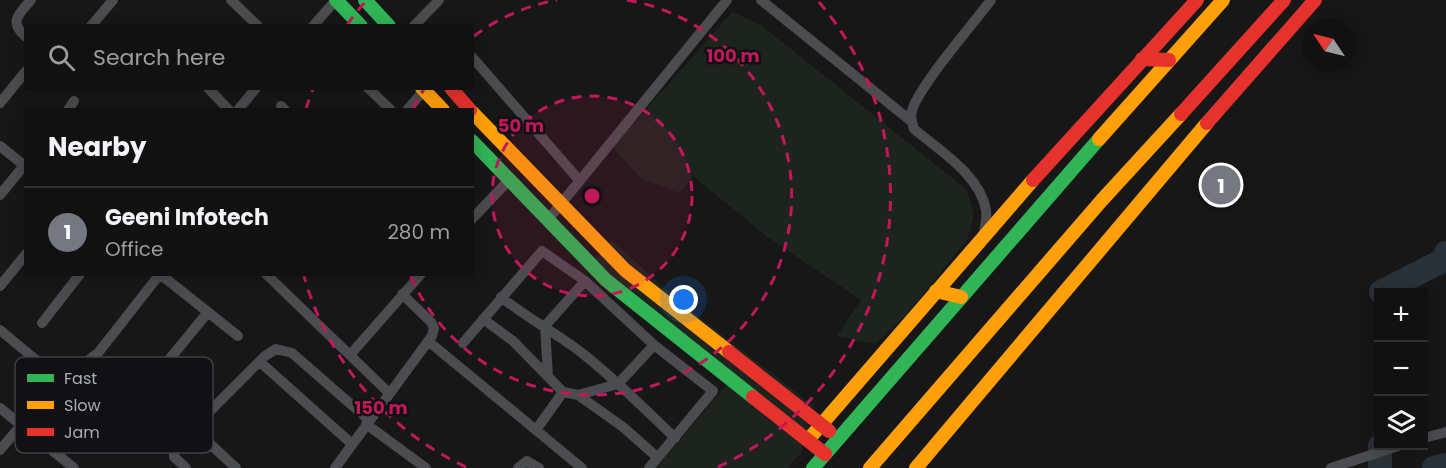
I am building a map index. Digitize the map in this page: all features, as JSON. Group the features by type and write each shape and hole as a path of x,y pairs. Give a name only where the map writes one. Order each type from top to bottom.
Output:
{"main road":[{"path":"336,0 359,24"},
{"path":"364,0 387,24"},
{"path":"808,440 984,234 1197,0"},
{"path":"813,468 1224,0"},
{"path":"870,468 1102,200 1284,0"},
{"path":"916,468 1123,220 1239,90 1315,0"},
{"path":"1142,59 1169,60"},
{"path":"425,90 440,108"},
{"path":"453,90 469,108"},
{"path":"474,113 625,270 839,439"},
{"path":"474,143 606,280 825,454"},
{"path":"936,291 962,297"}],"street":[{"path":"24,35 17,30 15,23 18,15 31,0"},
{"path":"93,24 113,0"},
{"path":"231,0 256,24"},
{"path":"315,24 336,0"},
{"path":"416,24 439,0"},
{"path":"547,221 727,0"},
{"path":"761,0 911,121"},
{"path":"984,234 986,211 981,192 961,169 914,129 911,121 912,110 924,90 991,0"},
{"path":"474,59 579,180"},
{"path":"0,104 24,74"},
{"path":"210,90 227,108"},
{"path":"240,108 254,90"},
{"path":"370,90 389,108"},
{"path":"409,108 423,90"},
{"path":"0,146 24,164"},
{"path":"0,195 24,166"},
{"path":"474,217 508,180"},
{"path":"463,343 542,251 585,281 654,345 713,390 649,468"},
{"path":"0,286 24,256"},
{"path":"42,323 78,276"},
{"path":"93,357 158,276"},
{"path":"163,276 238,336"},
{"path":"268,276 389,393"},
{"path":"350,355 419,276"},
{"path":"548,377 545,326 585,281"},
{"path":"336,468 428,341 434,328 431,322 402,294"},
{"path":"501,297 529,319 545,326 618,384 675,438"},
{"path":"171,357 208,312"},
{"path":"483,319 513,341 563,392 578,395 623,427 657,457"},
{"path":"0,330 32,357"},
{"path":"428,341 582,468"},
{"path":"578,395 618,384 654,345"},
{"path":"213,408 260,362 276,349 284,349 368,422 426,468"},
{"path":"260,362 352,444"},
{"path":"536,430 563,392"},
{"path":"0,408 15,420"},
{"path":"0,450 15,432"},
{"path":"1428,437 1446,432"},
{"path":"213,447 236,468"},
{"path":"1331,468 1385,450"},
{"path":"56,453 74,468"},
{"path":"173,453 186,468"},
{"path":"518,468 527,461 539,468"}],"shaded area":[{"path":"732,12 761,25 966,189 974,214 968,239 905,316 875,344 837,336 861,300 766,236 693,176 679,193 640,178 613,147"},
{"path":"612,240 681,303 814,406 801,453 787,468 656,468 735,375 594,260"}],"waterway":[{"path":"1389,288 1442,261 1446,253"},
{"path":"1380,450 1380,468"},
{"path":"1434,468 1446,465"}],"traffic: fast":[{"path":"336,0 359,24"},
{"path":"365,0 387,24"},
{"path":"813,468 1099,139"},
{"path":"474,143 606,280 753,397"}],"traffic: slow":[{"path":"1099,139 1223,0"},
{"path":"424,90 441,108"},
{"path":"474,114 625,270 729,352"},
{"path":"870,468 1102,200 1181,114"},
{"path":"916,468 1207,123"},
{"path":"808,440 1033,180"},
{"path":"936,291 961,297"}],"traffic: jam":[{"path":"1033,180 1197,0"},
{"path":"1181,114 1284,0"},
{"path":"1207,123 1315,0"},
{"path":"1142,59 1169,60"},
{"path":"453,90 468,108"},
{"path":"729,352 829,431"},
{"path":"753,397 825,454"}],"place":[{"name":"Geeni Infotech","path":"1221,185"}]}
